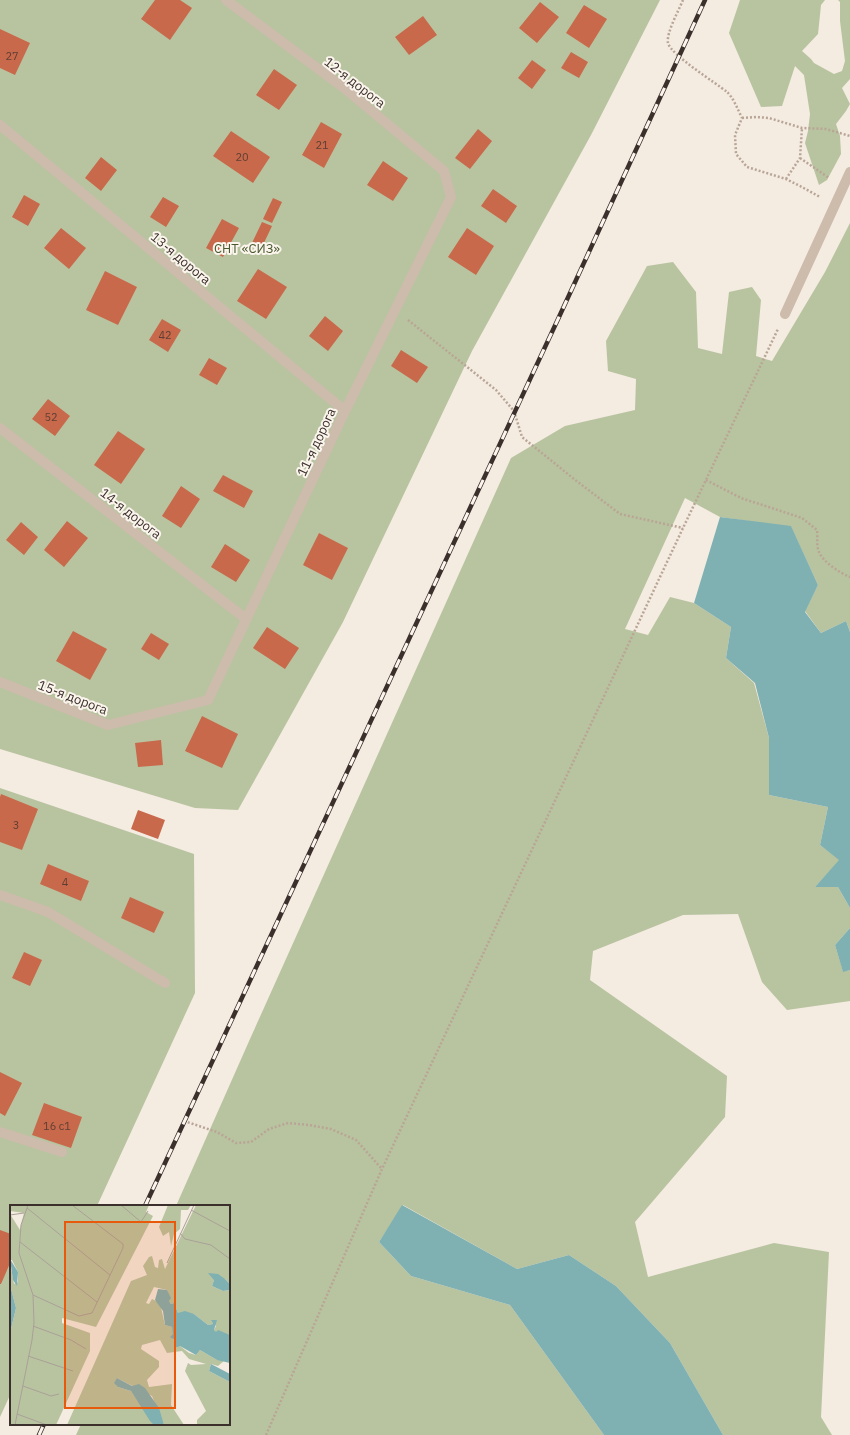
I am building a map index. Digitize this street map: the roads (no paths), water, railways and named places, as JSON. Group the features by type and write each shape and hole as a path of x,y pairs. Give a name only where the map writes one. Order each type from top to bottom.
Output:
{"street":[{"name":"12-я дорога","path":"226,0 344,88 444,171 451,197"},
{"name":"13-я дорога","path":"0,125 345,411"},
{"path":"785,314 850,172"},
{"name":"11-я дорога","path":"208,700 345,411 451,197"},
{"name":"14-я дорога","path":"0,428 246,619"},
{"name":"15-я дорога","path":"0,682 108,725 208,700"},
{"path":"0,895 48,912 165,983"},
{"path":"0,1132 62,1152"}],"water":[{"path":"720,517 791,526 818,585 805,612 821,633 846,621 850,632 850,908 838,887 815,887 839,860 820,845 828,807 769,795 769,738 755,683 726,658 731,627 694,603"},
{"path":"850,928 850,970 843,972 835,945"},
{"path":"402,1205 517,1269 569,1255 616,1286 670,1343 723,1435 604,1435 510,1305 411,1276 379,1242"}],"railway":[{"path":"145,1205 705,0"},
{"path":"39,1435 44,1425"}],"park label":[{"name":"СНТ «СИЗ»","path":"247,248"}]}
